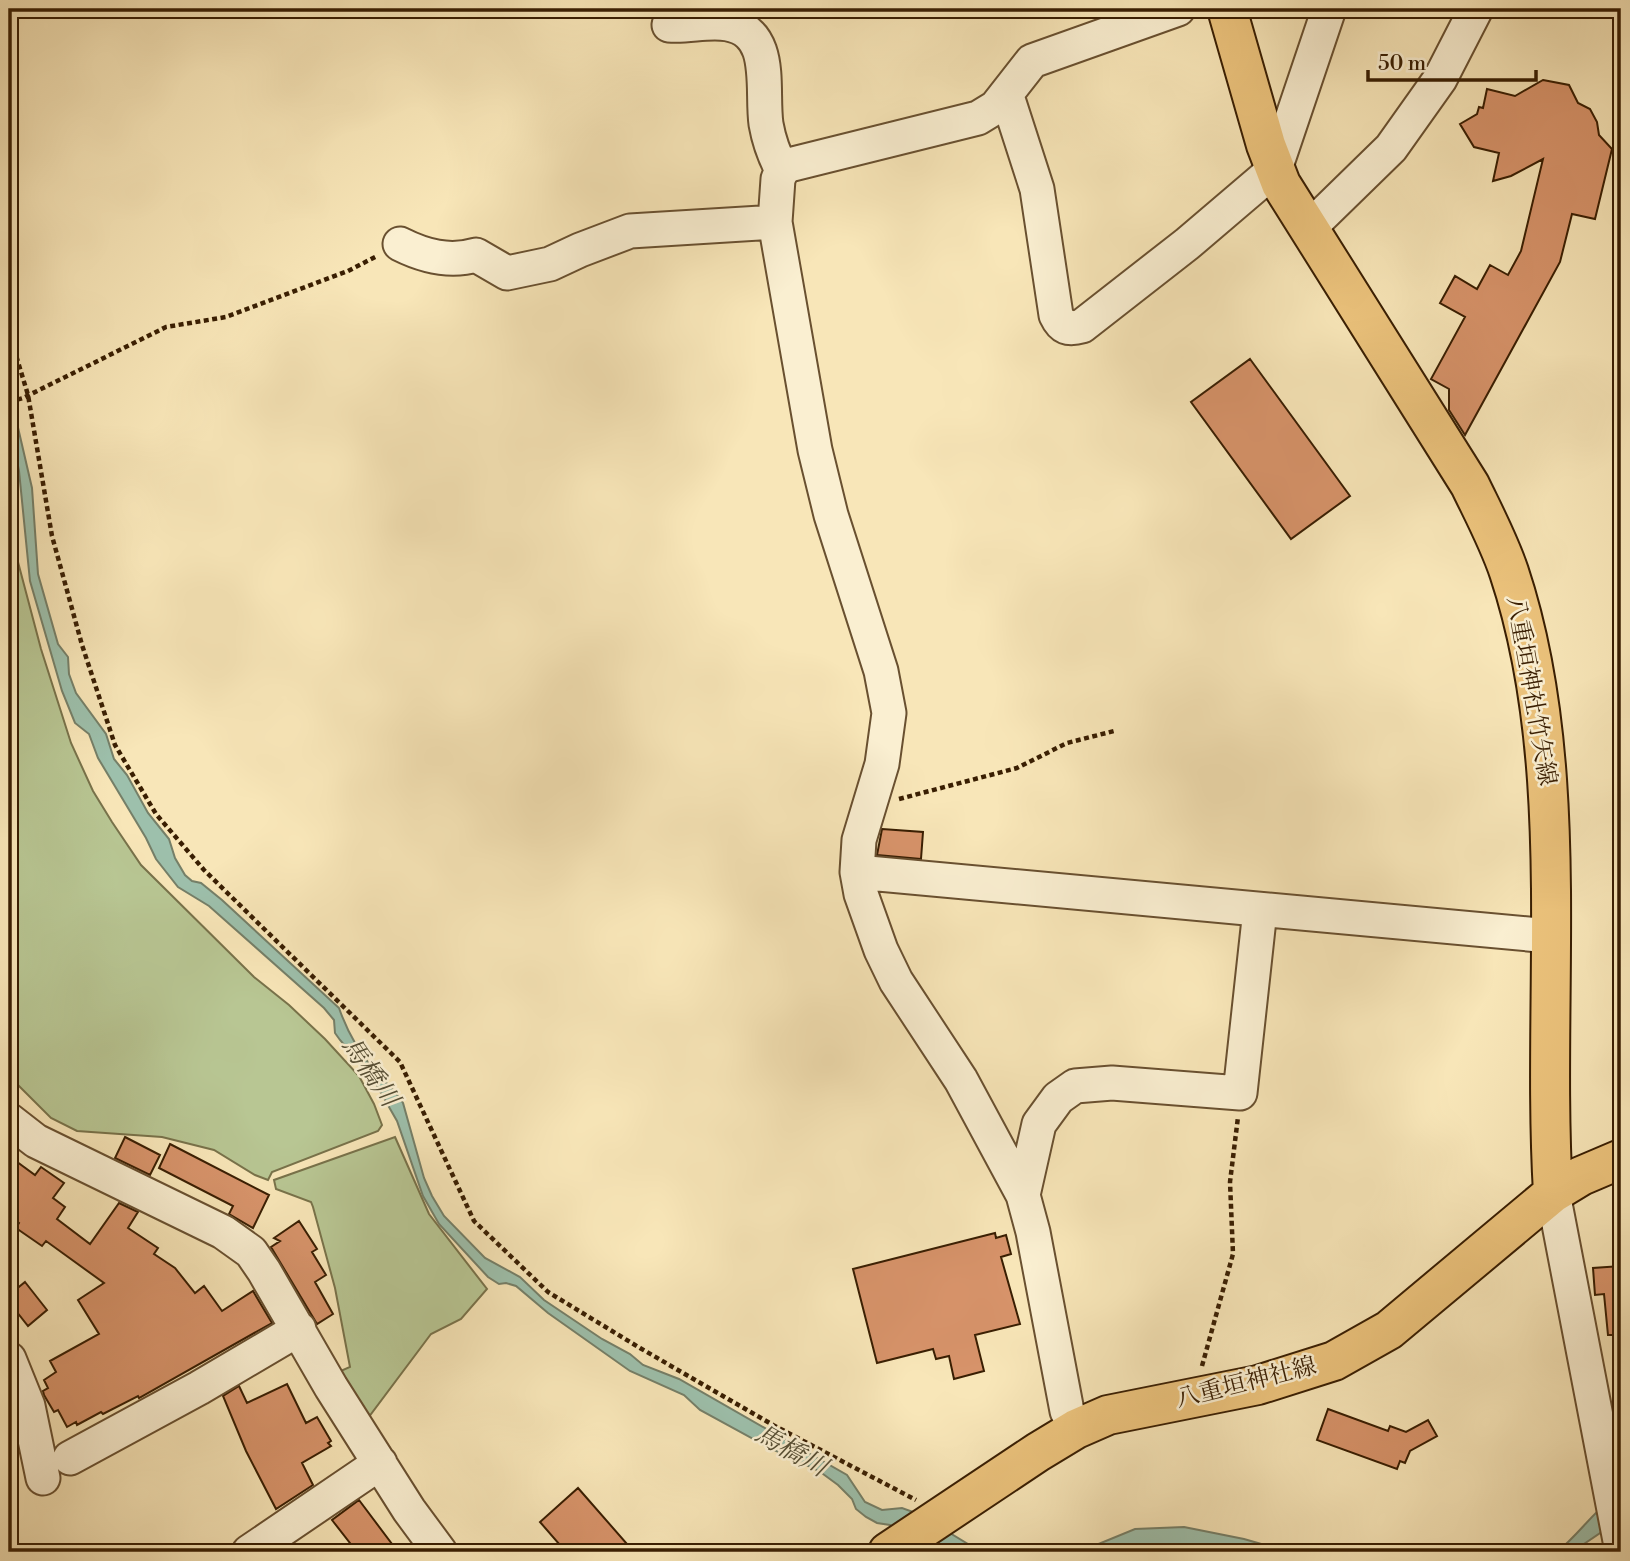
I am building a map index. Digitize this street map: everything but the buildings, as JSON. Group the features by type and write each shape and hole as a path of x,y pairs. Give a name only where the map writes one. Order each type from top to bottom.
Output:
{"main road":[{"name":"八重垣神社竹矢線","path":"1227,9 1280,184 1470,485 1490,526 1521,612 1543,733 1550,812 1550,1140 1553,1193"},
{"name":"八重垣神社線","path":"889,1551 1076,1429 1108,1415 1258,1385 1334,1361 1389,1330 1553,1193 1581,1176 1621,1159"}],"street":[{"path":"1076,1429 1068,1411 1033,1232 1023,1195 961,1080 891,971 869,920 857,872 859,840 883,764 889,713 881,671 831,515 815,450 775,222 778,179 782,170 789,166 978,118 996,107 1007,96 1032,61 1178,9"},
{"path":"1007,96 1037,189 1056,315 1062,326 1068,329 1082,326 1187,244 1275,169 1329,9"},
{"path":"1309,229 1391,148 1440,79 1476,9"},
{"path":"669,25 725,23 741,28 753,36 761,53 766,124 771,147 782,170"},
{"path":"400,244 424,256 461,259 476,255 507,273 550,264 630,231 775,222"},
{"path":"857,872 1550,936"},
{"path":"1023,1195 1039,1124 1058,1098 1075,1086 1112,1083 1240,1093 1260,910"},
{"path":"9,1122 36,1140 236,1240 251,1252 331,1387 409,1510 440,1552"},
{"path":"1553,1193 1621,1541"},
{"path":"70,1458 199,1388 299,1329"},
{"path":"9,1359 28,1406 43,1478"},
{"path":"249,1552 380,1463"}],"path":[{"path":"9,402 166,327 226,317 348,271 400,244"},
{"path":"9,332 25,396 51,536 82,645 115,745 156,814 204,870 400,1062 474,1221 539,1283 560,1299 773,1425 941,1515"},
{"path":"870,805 927,794 1017,768 1067,743 1114,731"},
{"path":"1202,1367 1233,1254 1230,1182 1240,1093"},
{"path":"1190,1370 1213,1366"}],"shaded area":[{"path":"9,528 41,649 71,743 93,791 141,865 254,977 325,1039 359,1076 382,1125 378,1131 272,1172 268,1180 214,1150 162,1137 77,1131 51,1118 9,1076"},
{"path":"395,1137 429,1214 487,1289 461,1319 431,1334 368,1418 334,1374 350,1367 335,1288 313,1207 311,1202 276,1189 274,1180"}],"water":[{"name":"馬橋川","path":"13,406 32,488 38,574 58,644 68,657 69,674 76,693 106,734 114,759 127,775 148,813 169,839 175,858 185,875 192,881 201,883 222,900 339,1008 349,1033 363,1056 403,1103 424,1178 444,1216 485,1258 520,1277 544,1300 643,1365 679,1379 847,1475 865,1502 882,1510 902,1508 930,1518 893,1527 866,1517 856,1509 852,1499 838,1485 819,1471 700,1410 684,1395 630,1371 548,1313 516,1286 499,1284 488,1277 439,1224 423,1196 397,1121 373,1079 335,1033 334,1020 324,1008 209,906 178,887 156,859 98,758 89,734 75,723 62,691 30,581 19,471 9,422 9,407"},
{"path":"1611,1499 1615,1523 1572,1552 1557,1552 1597,1512"},
{"path":"935,1524 981,1552 916,1552"},
{"path":"1184,1527 1244,1539 1289,1552 1225,1552 1181,1545 1136,1545 1121,1552 1079,1552 1135,1529"}]}
